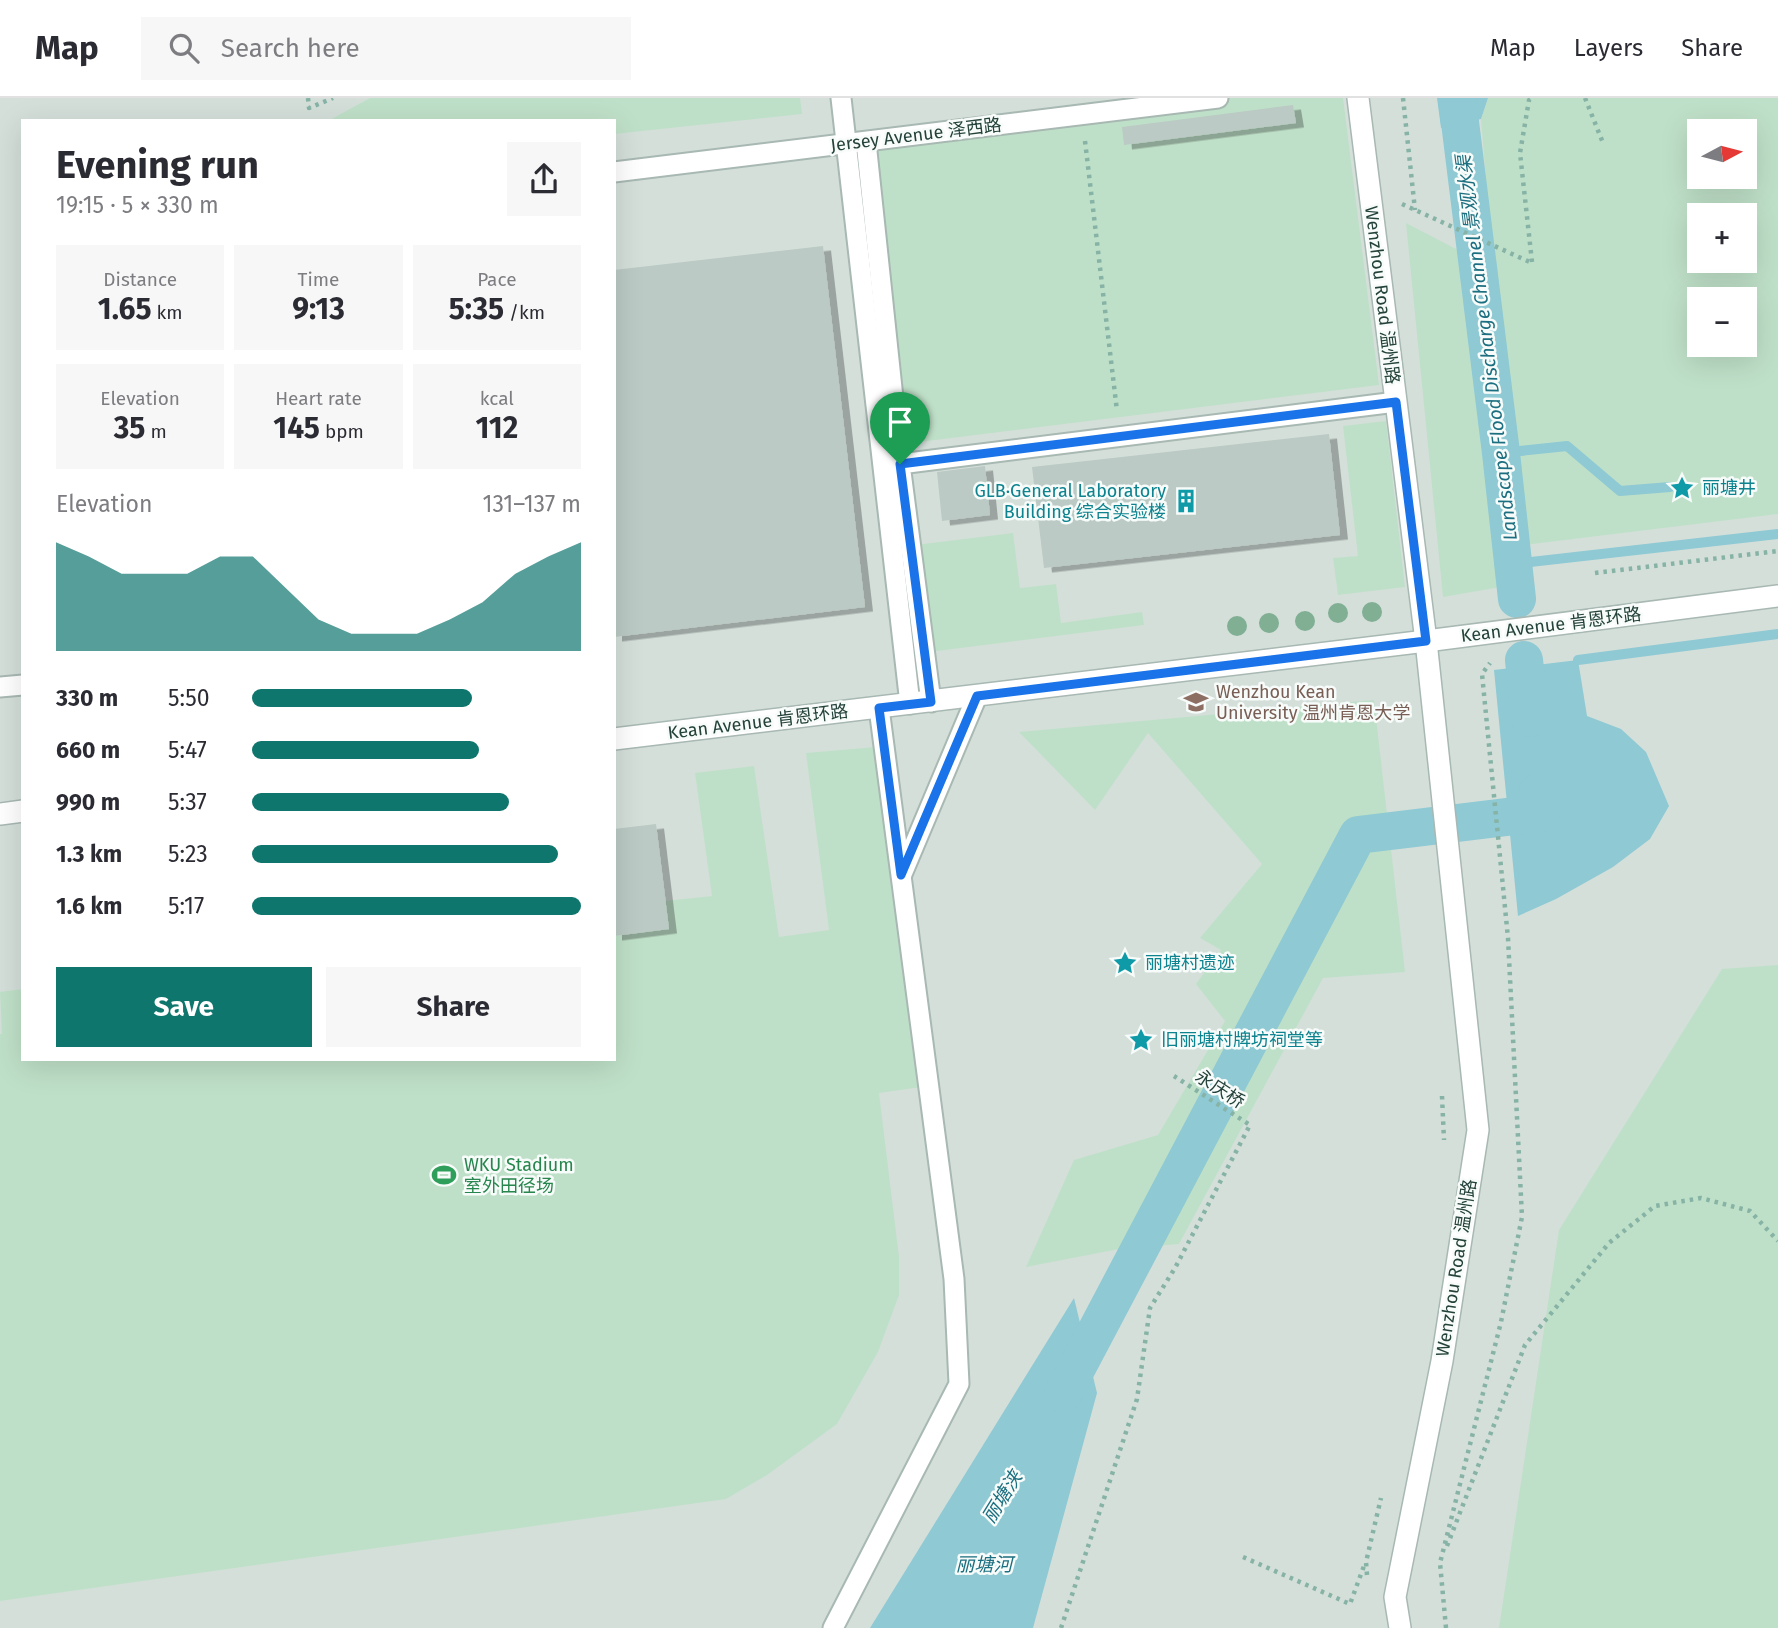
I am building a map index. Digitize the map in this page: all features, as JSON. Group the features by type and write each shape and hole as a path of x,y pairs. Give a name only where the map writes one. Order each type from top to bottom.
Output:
{"street":[{"name":"Wenzhou Road 温州路","path":"1358,98 1426,641 1478,1130 1442,1361 1395,1597 1400,1628"},
{"name":"Kean Avenue 肯恩环路","path":"616,739 1778,596"},
{"path":"0,814 21,811"}],"lane":[{"path":"841,98 856,143 931,702"},
{"name":"Jersey Avenue 泽西路","path":"616,172 1218,98"},
{"path":"856,143 910,704"},
{"path":"900,464 1396,402"},
{"path":"0,687 21,685"},
{"path":"901,875 977,696"},
{"path":"833,1628 959,1384 954,1279 879,708"}],"path":[{"path":"308,98 309,108 333,98"},
{"path":"1403,98 1415,210"},
{"path":"1398,203 1532,263 1520,153 1529,100 1532,98"},
{"path":"1585,98 1603,143"},
{"path":"1082,116 1120,436"},
{"path":"1595,573 1778,551"},
{"path":"1446,1628 1440,1563 1503,1312 1522,1217 1505,898 1489,746"},
{"name":"永庆桥","path":"1061,1628 1137,1399 1150,1308 1175,1268 1250,1125 1174,1076"},
{"path":"1441,1089 1444,1145"},
{"path":"1440,1563 1525,1345 1609,1243 1655,1206 1701,1198 1750,1211 1778,1241"},
{"path":"1243,1557 1350,1604 1366,1562 1384,1488"},
{"path":"1366,1562 1368,1588"}],"shaded area":[{"name":"Wenzhou Kean University 温州肯恩大学","path":"0,98 1778,98 1778,1628 0,1628"}],"green space":[{"path":"370,98 800,98 802,114 616,134 616,119 332,119"},
{"path":"1223,98 1343,98 1379,385 903,444 866,142"},
{"path":"1488,98 1778,98 1778,514 1523,545 1493,264 1481,119"},
{"path":"1406,223 1460,251 1501,587 1443,597"},
{"path":"1386,421 1405,587 1338,595 1333,558 1358,556 1343,426"},
{"path":"1013,533 1020,588 1056,584 1061,623 1142,612 1144,625 929,652 915,545"},
{"path":"1374,700 1405,972 1323,978 1179,1244 1119,1249 1026,1267 1074,1160 1158,1135 1225,1021 1196,984 1221,950 1200,938 1262,864 1148,733 1095,810 1019,732"},
{"name":"WKU Stadium 室外田径场","path":"876,747 921,1087 879,1093 899,1257 899,1295 878,1352 837,1424 767,1475 726,1499 0,1601 0,992 21,989 21,1061 616,1061 616,936 669,929 665,901 712,896 695,773 754,766 779,937 829,930 806,753"},
{"path":"1778,965 1778,1628 1499,1628 1559,1230 1722,969"}],"water":[{"path":"1437,98 1488,98 1481,119 1441,128"},
{"path":"1578,660 1587,716 1621,729 1646,752 1669,806 1650,839 1613,867 1556,899 1518,916 1494,670"},
{"name":"丽塘河","path":"1074,1298 1097,1393 1033,1628 870,1628"}],"building":[{"path":"1293,105 1296,123 1124,145 1122,127"},
{"path":"823,246 865,607 616,637 616,270"},
{"name":"GLB·General Laboratory Building 综合实验楼","path":"1329,434 1340,535 1044,568 1032,467"},
{"path":"985,466 990,515 942,521 937,472"},
{"path":"656,824 669,929 616,936 616,829"}],"waterway":[{"name":"Landscape Flood Discharge Channel 景观水渠","path":"1457,98 1517,599"},
{"path":"1501,453 1567,446 1620,491 1670,487"},
{"path":"1513,564 1778,534"},
{"path":"1578,660 1778,634"},
{"path":"1524,660 1530,718"},
{"path":"1063,1394 1358,835 1540,813 1538,792"}],"place":[{"name":"丽塘井","path":"1682,488"},
{"name":"GLB·General Laboratory Building 综合实验楼","path":"1186,501"},
{"name":"Wenzhou Kean University 温州肯恩大学","path":"1196,702"},
{"name":"丽塘村遗迹","path":"1125,963"},
{"name":"旧丽塘村牌坊祠堂等","path":"1141,1040"},
{"name":"WKU Stadium 室外田径场","path":"444,1175"}],"route":[{"path":"1396,402 1426,641 977,696 901,875 879,708 931,702 900,464 1396,402"}],"water label":[{"name":"丽塘浃","path":"1002,1497"}]}
